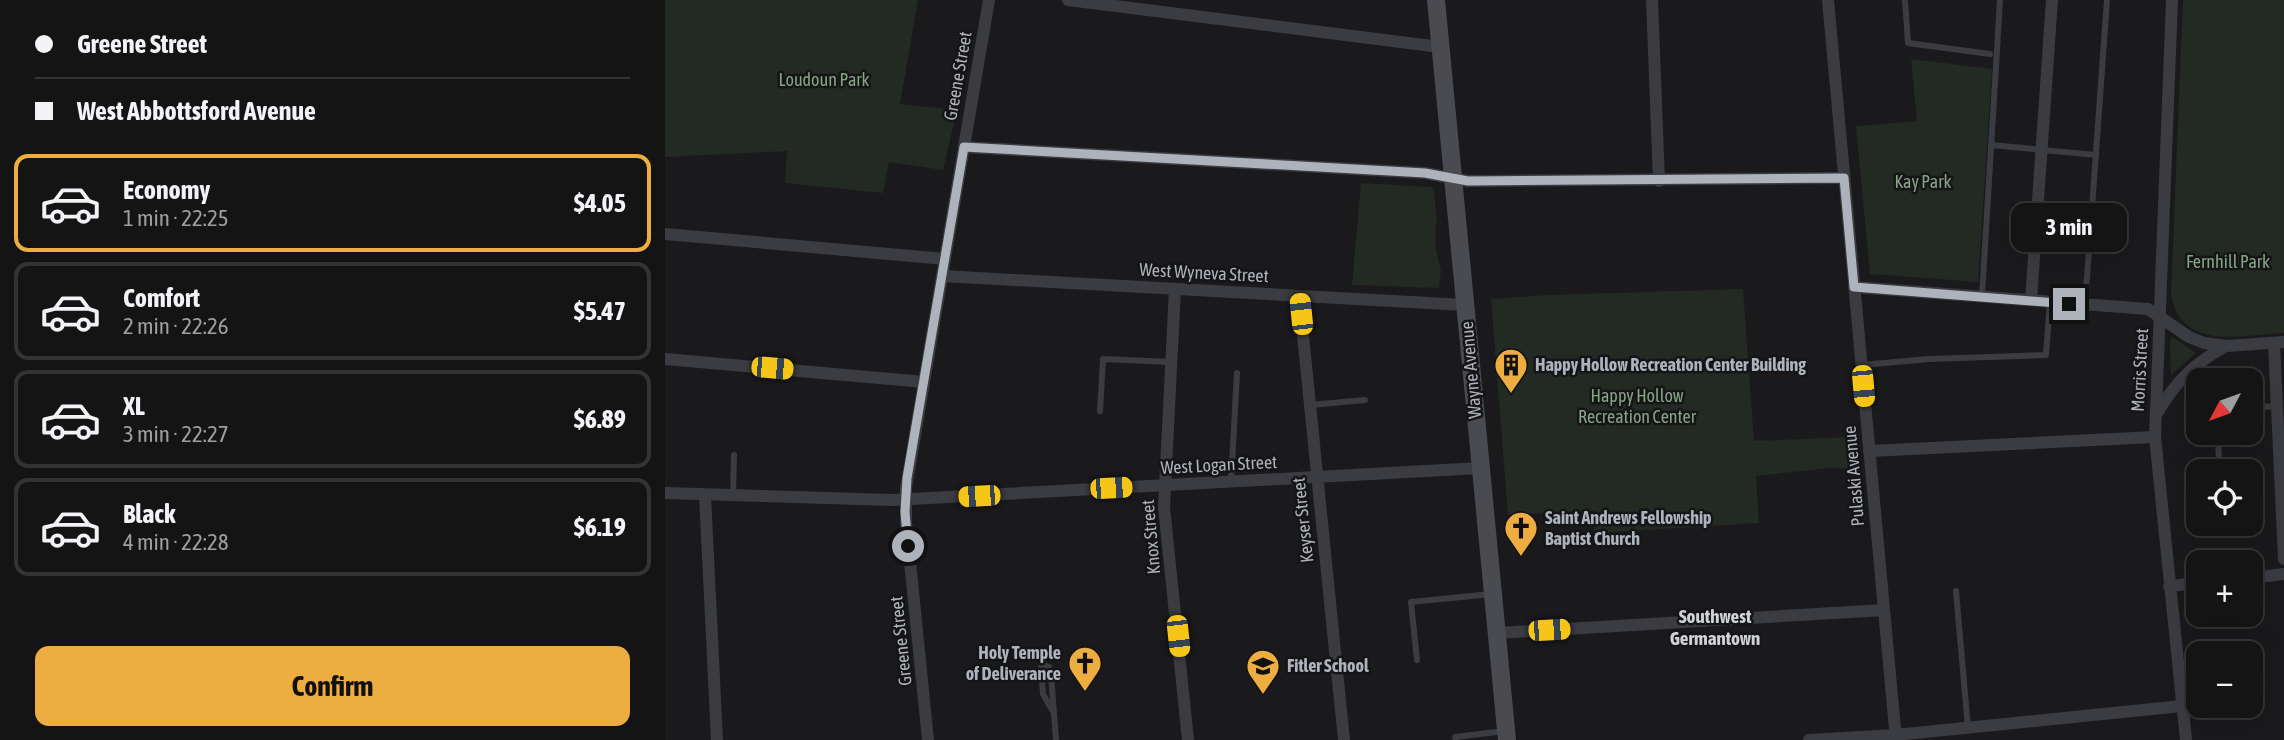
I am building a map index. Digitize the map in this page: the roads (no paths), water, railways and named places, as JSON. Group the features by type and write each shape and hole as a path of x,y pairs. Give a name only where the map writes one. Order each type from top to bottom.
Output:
{"main road":[{"name":"Wayne Avenue","path":"1436,0 1507,735"}],"street":[{"name":"Greene Street","path":"929,740 905,499 989,0"},
{"path":"1067,0 1440,47"},
{"path":"1652,0 1659,181"},
{"name":"Pulaski Avenue","path":"1828,0 1895,738"},
{"path":"2031,300 2052,0"},
{"name":"Morris Street","path":"2169,0 2161,316 2155,437 2186,740"},
{"path":"964,147 1425,173 1468,181 1844,178"},
{"path":"665,234 945,259"},
{"name":"West Wyneva Street","path":"942,276 1465,305"},
{"path":"1854,287 2148,309 2195,341 2227,346 2279,343 2276,406 2284,559"},
{"name":"Knox Street","path":"1175,289 1164,507 1188,740"},
{"name":"Keyser Street","path":"1299,296 1344,740"},
{"path":"2156,415 2186,373 2227,346"},
{"path":"665,359 924,382"},
{"path":"1869,451 2155,437"},
{"name":"West Logan Street","path":"665,493 905,499 1481,468"},
{"path":"705,495 717,740"},
{"path":"2263,577 2284,574"},
{"path":"2169,586 2186,584"},
{"path":"1497,633 1884,610"},
{"path":"1809,740 1895,738 2182,706"}],"lane":[{"path":"1905,0 1908,43 1990,54"},
{"path":"1982,296 2000,0"},
{"path":"2085,305 2107,0"},
{"path":"1991,145 2096,155"},
{"path":"1861,365 1941,358 2046,355 2050,302"},
{"path":"1100,411 1103,359 1171,362"},
{"path":"1231,482 1237,373"},
{"path":"1310,405 1365,400"},
{"path":"2263,407 2276,406"},
{"path":"2218,445 2219,458"},
{"path":"733,495 734,455"},
{"path":"1956,591 1968,728"},
{"path":"1417,660 1411,602 1493,593"},
{"path":"1052,710 1041,686 1041,667 1044,665 1049,667 1051,674 1056,740"},
{"path":"1456,740 1455,737 1507,735"}],"place":[{"name":"Happy Hollow Recreation Center Building","path":"1511,395"},
{"name":"Saint Andrews Fellowship Baptist Church","path":"1521,558"},
{"name":"Holy Temple of Deliverance","path":"1085,693"},
{"name":"Fitler School","path":"1263,696"}],"district":[{"name":"Southwest Germantown","path":"1715,627"}],"park label":[{"name":"Loudoun Park","path":"824,80"},
{"name":"Kay Park","path":"1923,182"},
{"name":"Fernhill Park","path":"2228,262"},
{"name":"Happy Hollow Recreation Center","path":"1637,406"}]}
